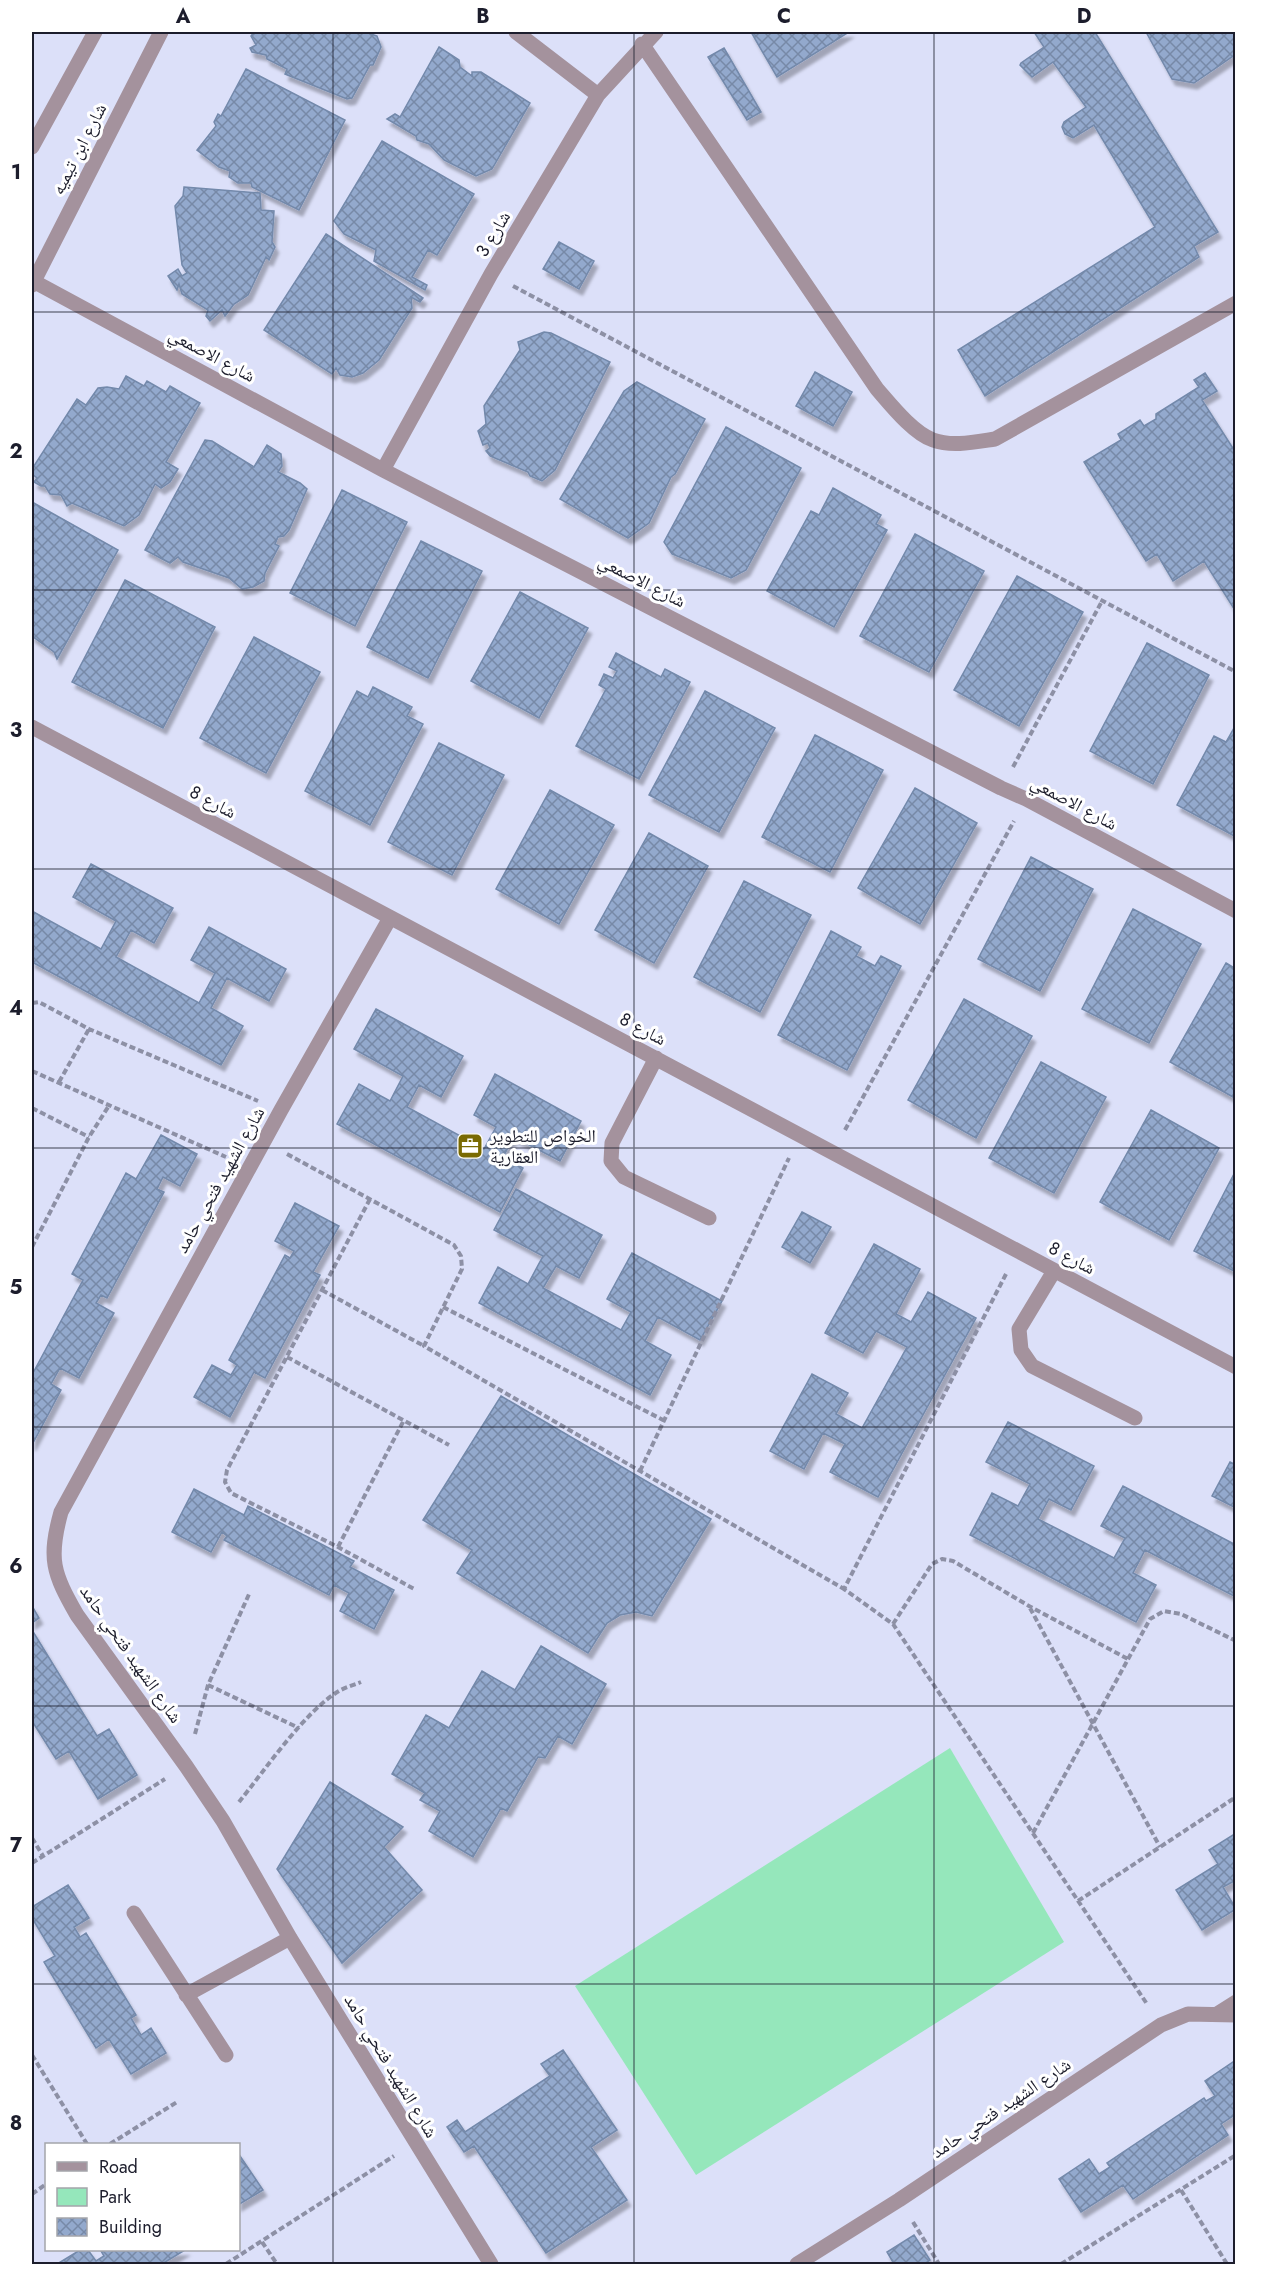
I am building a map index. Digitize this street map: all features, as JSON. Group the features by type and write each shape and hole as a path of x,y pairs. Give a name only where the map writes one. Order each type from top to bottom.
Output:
{"street":[{"path":"32,147 95,32"},
{"name":"شارع ابن تيميه","path":"32,283 161,32"},
{"path":"516,32 598,95"},
{"name":"شارع 3","path":"383,470 491,274 598,95 642,44 656,32"},
{"path":"642,44 877,389 902,418 933,440 965,444 995,440 1236,303"},
{"name":"شارع الاصمعي","path":"32,283 383,470 1026,799 1236,911"},
{"name":"شارع 8","path":"32,727 1236,1367"},
{"name":"شارع الشهيد فتحي حامد","path":"390,918 281,1110 61,1512 52,1551 55,1571 62,1589 77,1615 223,1821 290,1938 491,2265"},
{"path":"656,1059 612,1143 611,1161 624,1177 709,1218"},
{"path":"1054,1271 1020,1329 1021,1350 1032,1366 1135,1418"},
{"path":"134,1913 226,2055"},
{"path":"186,1995 290,1938"},
{"path":"1217,2014 1236,2002"},
{"name":"شارع الشهيد فتحي حامد","path":"797,2265 899,2200 1161,2025 1188,2014 1236,2015"}],"path":[{"path":"491,274 1236,672"},
{"path":"1001,788 1102,601"},
{"path":"833,1154 1026,799"},
{"path":"32,1003 39,1002 88,1029 281,1110"},
{"path":"59,1082 88,1029"},
{"path":"32,1071 250,1168"},
{"path":"32,1247 89,1137 110,1104"},
{"path":"32,1108 89,1137"},
{"path":"640,1471 800,1136"},
{"path":"265,1142 454,1245 461,1256 462,1269 424,1346"},
{"path":"370,1199 227,1470 225,1482 231,1493 338,1547 416,1590"},
{"path":"844,1589 1018,1252"},
{"path":"322,1290 424,1346 844,1589 893,1624 1161,2025"},
{"path":"443,1307 665,1421"},
{"path":"287,1357 449,1445"},
{"path":"338,1547 404,1420"},
{"path":"893,1624 932,1564 942,1559 953,1561 1029,1606 1128,1659"},
{"path":"1029,1606 1160,1847"},
{"path":"1033,1833 1150,1619 1164,1611 1181,1614 1236,1641"},
{"path":"223,1821 299,1728 321,1705 339,1691 361,1682"},
{"path":"208,1685 299,1728"},
{"path":"1078,1901 1236,1797"},
{"path":"32,1838 43,1856"},
{"path":"32,2055 86,2143"},
{"path":"113,2143 177,2102"},
{"path":"226,2265 415,2143"},
{"path":"1061,2265 1236,2155"},
{"path":"32,2194 45,2185"},
{"path":"1180,2190 1227,2265"},
{"path":"899,2200 939,2265"},
{"path":"262,2242 277,2265"}],"green space":[{"path":"950,1748 1064,1942 696,2175 575,1986"}],"building":[{"path":"254,32 366,32 377,36 381,47 373,65 370,65 352,98 347,99 285,74 287,69 267,59 266,55 252,52 250,48 256,45 251,36"},
{"path":"751,32 849,32 777,77"},
{"path":"1034,32 1095,32 1218,232 1194,246 1199,257 985,396 958,350 1155,227 1094,125 1073,138 1065,134 1062,127 1064,122 1086,107 1053,62 1032,77 1020,65 1044,47"},
{"path":"1146,32 1236,32 1236,54 1194,83 1172,79"},
{"path":"439,47 459,60 460,67 472,76 472,72 481,72 530,103 492,169 476,176 444,160 429,144 417,140 416,136 387,119 395,114 400,117"},
{"path":"724,48 761,112 747,120 708,57"},
{"path":"246,69 345,120 299,210 252,187 251,183 238,183 229,177 230,171 219,167 197,150 216,126 214,122 218,114 221,116"},
{"path":"382,141 474,194 437,255 428,250 412,277 427,285 425,290 374,261 376,250 344,234 334,221"},
{"path":"184,187 260,193 261,210 274,211 272,242 275,247 269,260 266,257 248,295 234,304 225,316 222,310 210,321 206,316 208,310 182,294 179,284 177,290 168,276 178,269 182,276 187,273 182,265 175,206 183,196"},
{"path":"326,234 423,298 420,302 411,297 412,308 379,360 363,373 352,377 340,375 336,368 332,374 264,330"},
{"path":"559,242 594,261 579,289 543,269"},
{"path":"544,332 551,333 610,362 555,470 542,481 530,476 528,472 490,456 486,451 490,448 488,443 483,445 478,431 486,424 484,406 520,350 518,342"},
{"path":"815,372 852,392 833,426 796,406"},
{"path":"1205,373 1217,391 1202,400 1236,453 1236,612 1204,561 1173,581 1157,554 1146,561 1084,462 1121,440 1118,434 1140,420 1144,426 1156,419 1156,414 1199,387 1194,380"},
{"path":"126,376 144,386 147,381 166,392 170,386 200,403 166,462 178,469 170,482 161,488 155,484 139,515 124,526 72,503 67,506 61,495 50,494 45,486 34,482 37,478 32,474 32,469 77,399 86,405 98,388 119,389"},
{"path":"637,382 705,419 675,474 671,477 649,523 628,538 560,499 624,391"},
{"path":"726,427 801,468 746,570 731,578 672,554 664,542"},
{"path":"205,440 212,441 254,467 267,445 281,454 282,466 278,472 307,489 289,530 284,536 278,537 275,544 279,546 265,573 264,581 253,587 242,589 229,578 183,562 178,557 170,563 145,550"},
{"path":"833,488 881,515 876,524 887,530 834,627 767,591 811,511 819,515"},
{"path":"342,490 407,522 355,626 290,593"},
{"path":"32,502 118,550 57,659 54,652 32,636"},
{"path":"915,534 984,571 929,672 860,636"},
{"path":"421,541 482,571 428,678 367,647"},
{"path":"1017,576 1083,612 1019,726 954,690"},
{"path":"125,580 215,627 163,728 72,682"},
{"path":"520,592 588,628 539,718 471,681"},
{"path":"254,637 320,672 266,773 200,738"},
{"path":"1147,643 1209,675 1153,784 1090,751"},
{"path":"616,653 661,677 665,669 690,682 639,779 576,746 606,689 599,685 604,674 613,678 617,671 609,667"},
{"path":"373,687 412,707 407,716 423,724 370,825 305,791 357,691 368,697"},
{"path":"705,691 775,728 719,832 649,795"},
{"path":"1234,728 1236,729 1236,837 1177,805 1214,736 1226,742"},
{"path":"815,735 883,770 830,872 762,837"},
{"path":"439,743 504,775 452,875 388,842"},
{"path":"915,788 977,823 920,924 858,888"},
{"path":"550,790 614,825 559,924 496,889"},
{"path":"649,833 708,866 654,963 595,930"},
{"path":"1031,857 1093,889 1040,991 978,959"},
{"path":"91,864 173,908 154,943 131,930 116,957 199,1003 215,973 191,960 209,927 286,969 269,1001 227,978 211,1008 243,1026 221,1065 32,962 32,911 101,949 116,921 73,897"},
{"path":"744,881 811,915 760,1012 694,977"},
{"path":"1133,909 1201,944 1149,1043 1082,1009"},
{"path":"831,931 861,947 856,956 875,966 881,956 901,966 847,1070 778,1035"},
{"path":"1226,963 1236,969 1236,1094 1233,1097 1170,1062"},
{"path":"964,999 1032,1036 976,1138 908,1100"},
{"path":"376,1009 463,1056 441,1097 419,1085 407,1107 484,1149 496,1127 474,1115 495,1074 581,1121 560,1161 514,1137 503,1157 523,1168 500,1212 337,1124 359,1084 390,1101 403,1076 354,1049"},
{"path":"1041,1062 1106,1097 1054,1193 989,1158"},
{"path":"1151,1110 1219,1148 1169,1240 1100,1202"},
{"path":"161,1135 197,1154 180,1186 163,1177 157,1189 164,1192 107,1298 101,1295 96,1303 114,1313 79,1378 60,1368 51,1384 61,1390 32,1445 32,1370 34,1371 83,1280 72,1274 126,1173 136,1179"},
{"path":"1236,1170 1236,1272 1194,1251"},
{"path":"516,1189 602,1235 579,1278 556,1266 543,1288 621,1330 631,1312 607,1299 632,1253 722,1301 700,1340 658,1317 645,1341 671,1355 650,1395 479,1303 498,1267 528,1284 543,1256 494,1230"},
{"path":"295,1203 339,1226 313,1272 320,1275 265,1378 254,1372 230,1417 194,1397 212,1365 231,1375 237,1365 229,1360 285,1255 290,1258 294,1251 275,1241"},
{"path":"802,1212 831,1227 810,1263 782,1247"},
{"path":"874,1244 920,1269 896,1314 911,1322 928,1292 976,1318 878,1497 830,1472 845,1444 823,1433 804,1469 770,1451 812,1374 848,1393 836,1414 862,1428 907,1347 876,1331 863,1353 825,1333"},
{"path":"501,1396 711,1519 652,1616 636,1612 620,1615 607,1623 588,1653 457,1573 472,1550 423,1520"},
{"path":"1008,1422 1094,1466 1071,1510 1049,1499 1038,1519 1114,1558 1125,1538 1101,1526 1123,1486 1236,1545 1236,1597 1145,1550 1133,1573 1156,1585 1136,1622 970,1535 992,1493 1018,1506 1030,1484 986,1462"},
{"path":"1230,1462 1236,1465 1236,1508 1212,1496"},
{"path":"194,1489 244,1515 248,1506 354,1561 350,1567 394,1590 374,1629 340,1611 349,1593 334,1585 329,1595 224,1540 227,1536 222,1532 211,1552 172,1532"},
{"path":"32,1606 39,1618 32,1623"},
{"path":"32,1630 97,1736 109,1729 137,1775 98,1799 69,1751 56,1759 32,1721"},
{"path":"541,1646 606,1684 572,1744 558,1736 545,1758 538,1757 507,1811 501,1808 473,1857 429,1831 440,1811 420,1800 425,1793 392,1774 426,1715 449,1728 482,1671 515,1690"},
{"path":"330,1782 403,1827 384,1847 422,1890 342,1963 277,1869"},
{"path":"1236,1833 1236,1880 1223,1887 1236,1909 1202,1930 1176,1890 1218,1864 1209,1850"},
{"path":"68,1885 89,1918 74,1927 80,1937 86,1933 136,2015 131,2018 141,2035 151,2028 166,2053 131,2074 109,2039 96,2048 44,1962 55,1956 32,1918 32,1907"},
{"path":"563,2050 617,2130 591,2147 627,2200 546,2253 474,2146 464,2152 447,2127 457,2120 465,2132 550,2076 541,2064"},
{"path":"1236,2060 1236,2114 1221,2124 1228,2135 1133,2199 1123,2185 1081,2212 1059,2179 1089,2159 1099,2174 1110,2167 1107,2163 1204,2098 1206,2101 1215,2096 1205,2081"},
{"path":"240,2156 263,2190 240,2204"},
{"path":"914,2235 930,2260 924,2264 894,2264 887,2252"},
{"path":"78,2251 89,2251 96,2261 104,2256 101,2251 183,2251 162,2264 57,2264"}],"place":[{"name":"الخواص للتطوير العقارية","path":"470,1146"}]}
